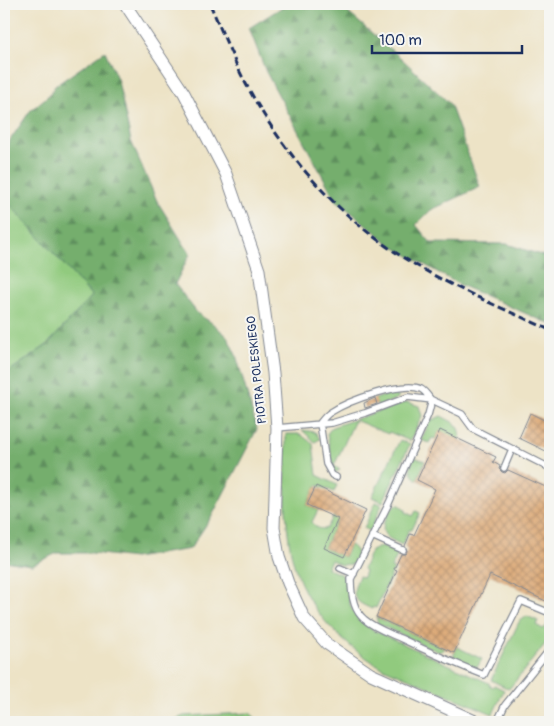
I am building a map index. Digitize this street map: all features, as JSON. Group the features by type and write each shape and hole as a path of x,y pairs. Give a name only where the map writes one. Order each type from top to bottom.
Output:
{"street":[{"name":"PIOTRA POLESKIEGO","path":"125,4 184,93 226,174 259,270 273,373 277,428 274,528 279,557 288,583 304,618 327,644 371,674 477,722"}],"lane":[{"path":"320,423 330,412 393,388 406,386 422,389 432,400"},
{"path":"277,428 332,423 408,397 432,400 462,414 473,429 550,468"},
{"path":"432,400 428,416 351,579 353,601 362,618 376,627 484,675 521,601 550,613"},
{"path":"320,423 326,464 332,475 336,477"},
{"path":"504,468 512,449"},
{"path":"372,536 403,550"},
{"path":"340,568 354,574"},
{"path":"497,722 504,705 550,649"}],"green space":[{"path":"287,4 338,4 402,59 450,104 480,187 431,210 416,225 431,243 507,244 550,258 550,324 460,285 392,246 335,199 266,72 249,28"},
{"path":"105,51 118,81 131,141 157,201 190,254 175,284 198,314 227,336 236,355 257,429 212,516 190,549 134,558 92,553 57,553 32,565 4,561 4,375 47,345 92,296 4,198 4,155 8,143 30,111 49,95 55,86"},
{"path":"4,197 92,296 47,345 4,375"},
{"path":"394,392 397,393 398,398 378,407 375,399"},
{"path":"407,402 419,406 422,416 410,441 355,420 334,466 340,470 334,471 327,434 332,427"},
{"path":"441,416 458,427 460,440 440,431 435,439 432,438 429,443 421,440 430,421"},
{"path":"302,430 315,432 320,439 315,442"},
{"path":"286,434 300,434 313,444 317,475 337,485 334,492 317,485 307,505 318,510 312,522 318,528 327,528 333,517 340,520 336,523 324,548 344,557 350,545 356,551 357,559 354,564 341,565 331,560 327,568 342,575 348,582 349,602 353,611 365,625 373,630 489,683 493,687 494,685 504,690 493,714 381,667 337,634 314,607 297,575 289,542 286,496"},
{"path":"400,440 410,444 383,502 372,497"},
{"path":"414,457 425,461 417,480 412,474 411,469"},
{"path":"376,502 382,505 370,531 364,528"},
{"path":"395,505 400,505 406,510 405,512 413,516 416,511 420,513 402,545 389,538 383,529 388,513"},
{"path":"382,546 399,552 391,568 394,569 376,608 373,607 372,609 357,600 354,593 359,576 363,577 365,571 363,569 371,551"},
{"path":"527,616 538,621 536,625 543,629 548,625 550,627 550,638 509,689 491,680 519,622"},
{"path":"376,617 445,649 439,652 378,624"},
{"path":"457,647 482,659 478,666 474,667 456,660 453,657"},
{"path":"250,713 260,722 167,722 184,716"}],"building":[{"path":"375,398 377,404 365,408 364,403"},
{"path":"530,413 550,423 550,453 519,438"},
{"path":"440,430 496,457 493,462 500,466 499,469 502,472 505,473 508,470 550,489 550,603 490,575 454,653 376,617 397,570 394,569 401,554 405,554 407,551 405,546 410,534 414,535 435,489 417,480"},
{"path":"316,486 366,510 344,557 324,548 338,519 307,505"}],"railway":[{"path":"210,4 240,72 265,117 298,163 336,204 378,240 419,267 474,296 550,330"}]}
